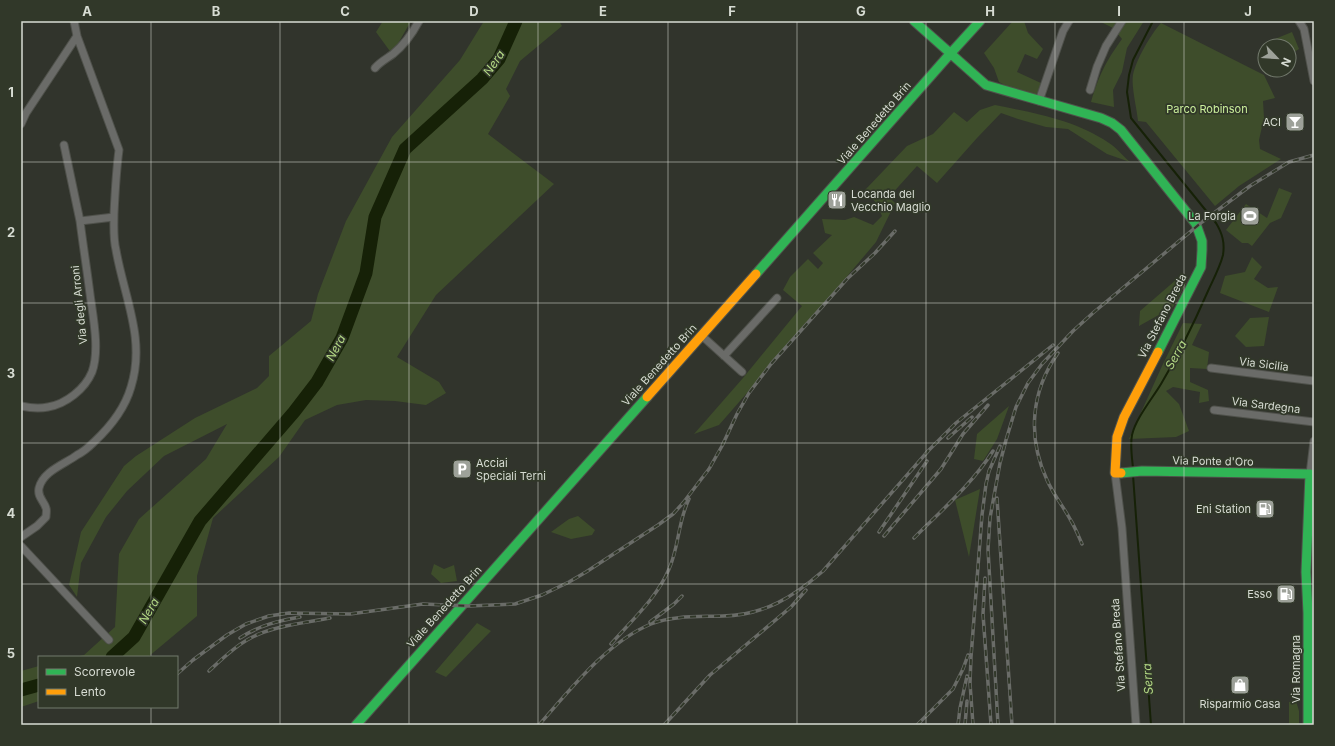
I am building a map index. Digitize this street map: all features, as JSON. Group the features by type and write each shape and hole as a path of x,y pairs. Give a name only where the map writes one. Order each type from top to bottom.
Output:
{"main road":[{"name":"Via Stefano Breda","path":"914,21 986,85 1101,118 1112,123 1121,130 1196,224 1202,237 1203,248 1200,267 1124,417 1117,437 1115,473"},
{"name":"Viale Benedetto Brin","path":"356,725 980,21"},
{"name":"Via Ponte d'Oro","path":"1115,473 1142,471 1310,474"},
{"name":"Via Romagna","path":"1308,725 1311,693 1311,653 1306,572 1310,474"},
{"name":"Via Romagna","path":"1309,525 1314,541"},
{"path":"1314,559 1309,564 1306,572 1308,581 1314,586"},
{"name":"Via Romagna","path":"1308,613 1314,602"}],"street":[{"path":"21,537 37,526 46,517 46,508 40,497 39,489 42,482 57,467 77,456 94,442 123,406 131,388 136,364 137,343 113,232 119,150 77,36 74,21"},
{"path":"375,68 404,44 414,31 419,21"},
{"path":"1039,101 1063,32 1069,21"},
{"path":"1090,90 1097,67 1106,46 1122,21"},
{"path":"1299,21 1304,29 1312,57 1314,81"},
{"path":"21,124 26,113 77,36"},
{"name":"Via degli Arroni","path":"21,406 30,408 49,407 65,400 81,389 92,372 95,354 95,329 80,221 64,145"},
{"path":"80,221 114,217"},
{"path":"724,356 777,298"},
{"path":"701,335 742,372"},
{"name":"Via Sicilia","path":"1212,368 1314,381"},
{"name":"Via Sardegna","path":"1214,410 1314,422"},
{"name":"Via Romagna","path":"1310,474 1314,440"},
{"name":"Via Stefano Breda","path":"1115,473 1122,528 1136,725"},
{"path":"21,546 109,640"}],"green space":[{"path":"383,21 411,21 392,54 376,32"},
{"path":"484,21 559,21 562,26 520,61 506,89 510,96 488,134 554,184 436,295 397,357 439,382 446,393 426,405 395,401 366,400 337,405 305,420 279,457 213,518 197,576 197,616 149,656 80,656 84,655 115,627 119,554 139,519 206,459 227,424 164,456 127,491 106,517 81,563 77,597 69,585 81,532 124,466 136,456 195,418 257,388 269,376 269,356 311,321 318,294 346,221 392,137 460,60"},
{"path":"1013,21 1024,21 1028,33 1043,49 1037,59 1025,54 1017,72 1043,84 1034,101 999,82 994,68 984,53"},
{"path":"1099,21 1144,21 1127,48 1122,72 1113,90 1114,107 1091,102 1104,69 1122,39 1113,28"},
{"name":"Parco Robinson","path":"1161,23 1257,71 1257,78 1265,78 1275,98 1263,101 1264,118 1259,140 1260,149 1281,159 1239,186 1215,206 1146,122 1138,121 1133,92 1133,75 1137,62"},
{"path":"1292,32 1294,38 1277,38"},
{"path":"995,105 1054,118 1083,128 1112,145 1130,162 1107,154 1068,129 1046,127 1001,113 937,183 917,166 889,197 895,203 876,242 719,425 694,434 743,378 802,306 783,290 790,277 808,259 818,269 823,263 813,253 832,235 825,233 822,219 845,220 854,217 873,225 882,216 877,204 865,190 907,146 933,134 954,112 967,122 980,110"},
{"name":"La Forgia","path":"1279,188 1292,193 1281,218 1270,223 1252,246 1248,243 1242,243 1226,230 1246,204 1267,218"},
{"path":"1252,257 1262,267 1254,279 1268,288 1278,287 1269,312 1220,293 1225,276 1245,272"},
{"path":"1177,279 1186,283 1173,307 1139,326 1140,311"},
{"path":"1269,317 1264,346 1246,347 1235,336 1250,318"},
{"path":"1183,323 1202,324 1192,345 1209,352 1207,369 1190,368 1190,382 1208,390 1209,401 1199,403 1200,392 1173,387 1166,391 1179,404 1189,431 1176,437 1129,439 1162,366"},
{"path":"1009,406 997,439 983,461 974,459 977,434"},
{"path":"980,489 969,557 955,500"},
{"path":"578,516 595,530 592,535 571,539 551,532 569,519"},
{"path":"434,564 444,569 454,565 457,581 441,583 431,574"},
{"path":"477,623 491,631 446,677 435,672"},
{"path":"38,666 38,701 21,707 21,671"},
{"path":"1296,701 1299,711 1299,725 1289,725 1289,702"}],"waterway":[{"name":"Nera","path":"113,656 134,637 200,521 294,412 317,382 342,338 366,273 375,217 405,149 482,79 499,59 516,21"},
{"name":"Serra","path":"1133,468 1131,443 1134,429 1141,415 1168,373 1186,338 1218,269 1224,250 1220,230 1216,223 1131,118 1127,92 1129,75 1133,60 1153,21"},
{"name":"Serra","path":"1133,475 1151,725"},
{"name":"Nera","path":"21,690 38,685"}],"railway":[{"path":"998,725 988,549 990,518 1000,463 1006,440 1016,407 1028,383 1042,364 1073,331 1202,222 1250,186 1289,162 1314,155"},
{"path":"178,673 227,635 246,624 269,616 289,613 350,614 423,604 469,606 515,604 542,595 586,572 658,525 673,514 683,503 709,469 749,393 771,364 847,279 875,253 895,231"},
{"path":"539,725 590,668 619,642 635,632 651,624 669,619 738,615 752,612 778,603 801,589 823,571 929,450 956,423 1053,345"},
{"path":"1058,353 1042,383 1037,399 1035,415 1036,447 1049,485 1072,522 1082,544"},
{"path":"884,536 941,469 963,434 988,405"},
{"path":"948,438 972,417"},
{"path":"973,725 970,683 971,657 982,515 989,471 1000,446"},
{"path":"914,538 976,475 993,451"},
{"path":"879,532 927,461"},
{"path":"997,498 1012,725"},
{"path":"611,644 643,609 664,580 675,552 685,507 689,499"},
{"path":"985,578 983,614 991,725"},
{"path":"664,725 710,675 791,607 806,590"},
{"path":"650,622 682,596"},
{"path":"240,638 269,624 300,617"},
{"path":"209,671 227,654 256,635 277,628 330,618"},
{"path":"917,725 953,689 968,655"},
{"path":"958,725 967,676"},
{"path":"965,725 967,701"}],"traffic: fast":[{"path":"914,21 986,85 1101,118 1112,123 1121,130 1196,224 1202,241 1201,267 1158,352"},
{"path":"950,54 980,21"},
{"path":"756,274 950,54"},
{"path":"356,725 647,397"},
{"path":"1121,473 1142,471 1310,474 1306,572 1308,613 1308,725"}],"traffic: slow":[{"path":"647,397 756,274"},
{"path":"1121,473 1115,473 1117,437 1124,417 1158,352"}],"place":[{"name":"ACI","path":"1295,122"},
{"name":"Locanda del Vecchio Maglio","path":"837,200"},
{"name":"La Forgia","path":"1250,216"},
{"name":"Acciai Speciali Terni","path":"462,469"},
{"name":"Eni Station","path":"1265,509"},
{"name":"Esso","path":"1286,594"},
{"name":"Risparmio Casa","path":"1240,685"}]}
